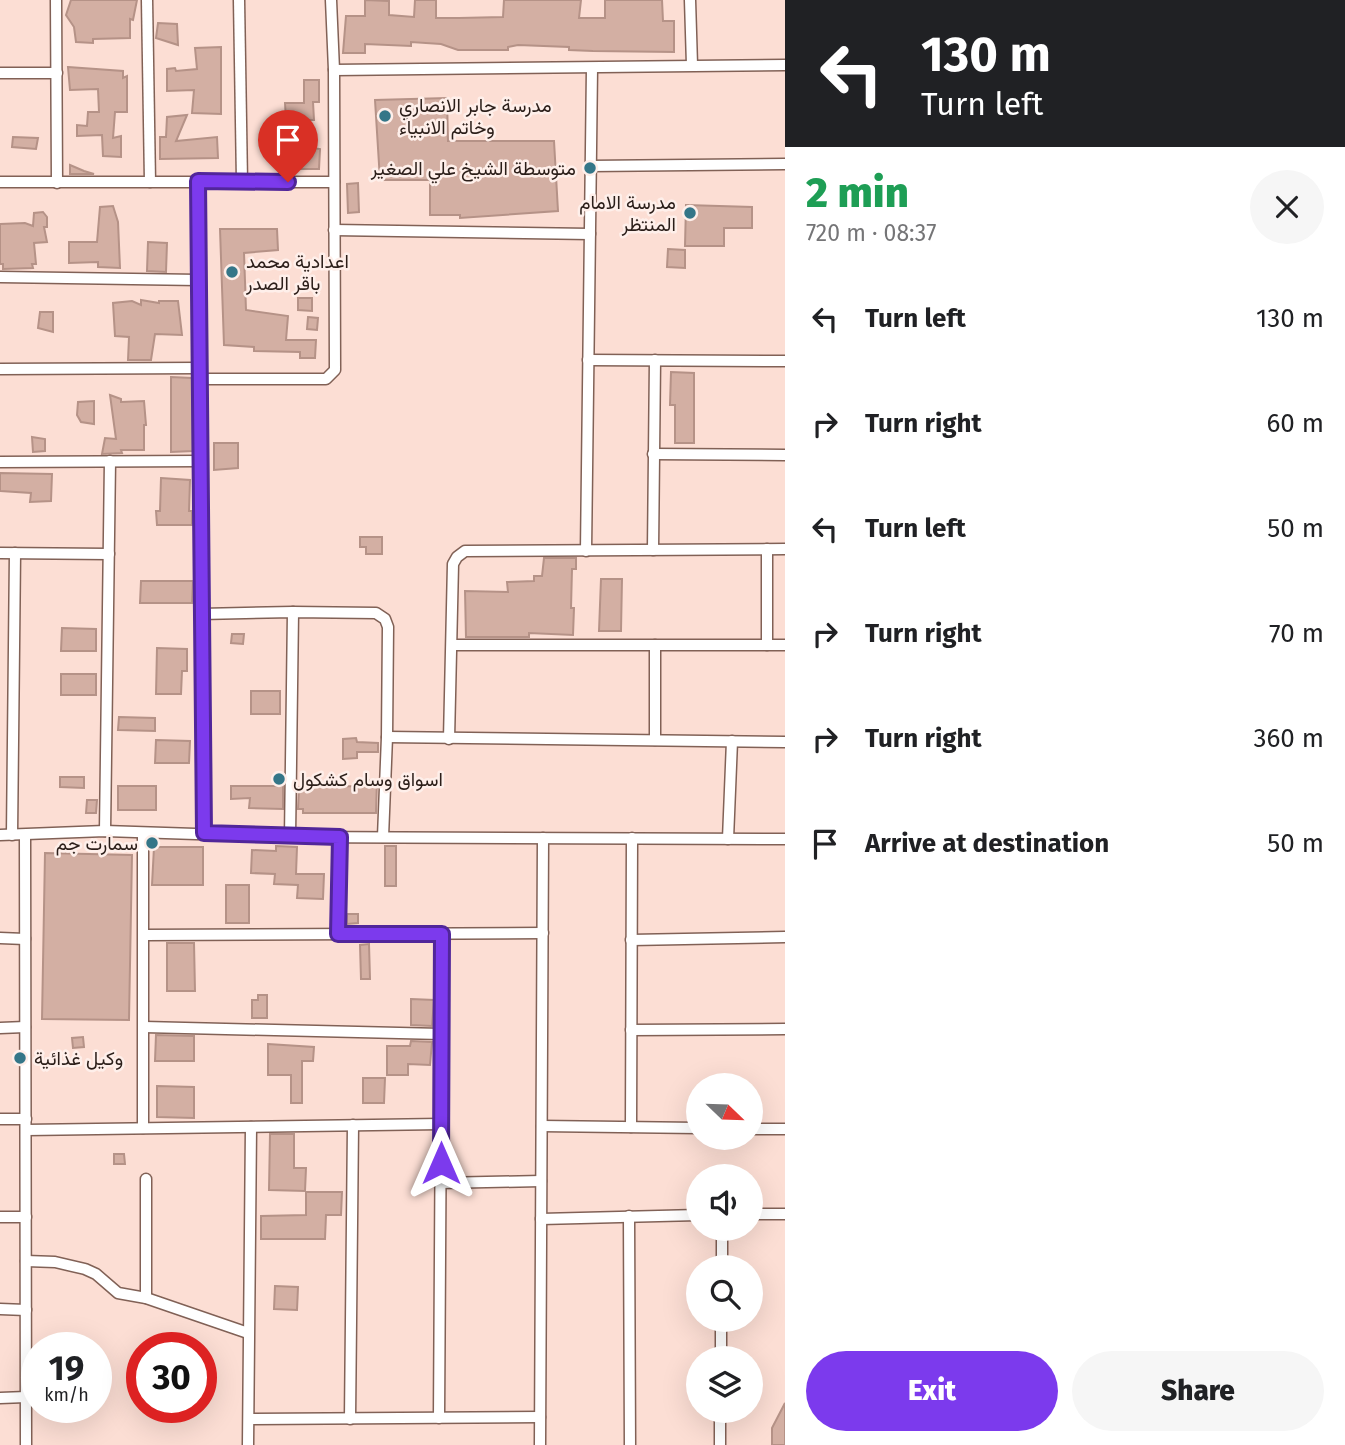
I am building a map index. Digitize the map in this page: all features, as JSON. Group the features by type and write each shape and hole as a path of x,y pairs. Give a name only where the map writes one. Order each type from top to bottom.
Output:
{"street":[{"path":"57,0 57,184"},
{"path":"147,0 150,182"},
{"path":"239,0 242,182"},
{"path":"0,369 326,379 332,376 335,370 334,70 331,0"},
{"path":"690,0 692,65"},
{"path":"334,70 785,65"},
{"path":"586,551 592,68"},
{"path":"0,73 57,73"},
{"path":"590,166 785,164"},
{"path":"198,181 204,833"},
{"path":"0,182 334,182"},
{"path":"334,230 590,234"},
{"path":"0,277 199,280"},
{"path":"588,360 785,360"},
{"path":"653,550 655,360"},
{"path":"653,454 785,455"},
{"path":"105,831 110,461"},
{"path":"0,462 200,461"},
{"path":"449,739 453,564 457,556 465,551 785,549"},
{"path":"767,550 767,645"},
{"path":"0,553 109,554"},
{"path":"15,553 13,637 6,730 6,835 105,831 290,837 785,839"},
{"path":"201,614 293,611 376,613 385,619 388,627 387,737 383,837"},
{"path":"290,837 293,611"},
{"path":"0,638 13,637"},
{"path":"452,645 785,645"},
{"path":"655,645 655,740"},
{"path":"387,737 785,741"},
{"path":"728,839 732,741"},
{"path":"143,833 143,1128"},
{"path":"25,835 26,1332"},
{"path":"338,934 340,837"},
{"path":"540,1445 543,838"},
{"path":"631,1127 632,838"},
{"path":"144,935 543,933"},
{"path":"439,1418 442,934"},
{"path":"631,940 785,937"},
{"path":"0,938 25,939"},
{"path":"0,1028 25,1027"},
{"path":"144,1027 441,1034"},
{"path":"631,1030 785,1029"},
{"path":"0,1119 26,1124 143,1128 441,1124"},
{"path":"350,1419 353,1125"},
{"path":"542,1126 686,1128"},
{"path":"248,1445 250,1127"},
{"path":"763,1129 785,1129"},
{"path":"146,1179 146,1298"},
{"path":"440,1183 541,1181"},
{"path":"763,1214 785,1213"},
{"path":"541,1219 686,1215"},
{"path":"629,1216 630,1445"},
{"path":"0,1217 26,1217"},
{"path":"26,1261 55,1262 85,1269 96,1274 118,1293 146,1298 248,1333"},
{"path":"0,1309 26,1310"},
{"path":"0,1398 21,1397"},
{"path":"249,1419 540,1417"},
{"path":"26,1423 26,1445"},
{"path":"720,1423 720,1445"}],"building":[{"path":"71,0 137,0 133,20 130,19 130,38 93,39 93,43 76,42 74,27 66,15"},
{"path":"365,0 389,1 389,15 414,17 415,0 436,0 436,18 459,18 503,17 504,0 581,0 579,18 605,18 605,0 662,0 663,21 674,21 674,52 569,50 569,47 518,45 508,47 508,50 458,50 441,44 411,42 411,46 365,44 365,53 343,53 346,16 365,16"},
{"path":"158,23 177,24 178,45 156,38"},
{"path":"221,47 221,114 192,113 194,90 167,91 167,69 197,69 195,48"},
{"path":"68,67 123,71 123,78 127,76 127,112 115,112 113,138 121,136 121,157 103,156 102,135 77,136 77,125 87,126 88,112 99,112 98,89 70,90"},
{"path":"304,80 319,80 319,102 313,102 314,120 286,120 285,103 304,103"},
{"path":"447,98 448,141 554,141 558,211 460,218 460,215 430,215 430,180 380,180 375,100"},
{"path":"187,115 176,141 217,137 218,158 160,159 160,137 166,137 167,117"},
{"path":"13,137 38,138 36,149 12,147"},
{"path":"302,141 313,141 313,148 320,149 319,169 283,169 283,147 302,148"},
{"path":"70,165 84,171 94,174 70,174"},
{"path":"358,183 359,212 348,213 347,184"},
{"path":"686,205 752,207 752,228 724,228 724,246 685,246"},
{"path":"113,206 118,222 120,268 98,267 98,262 69,263 69,242 97,242 100,207"},
{"path":"43,212 47,217 47,227 44,227 47,242 34,243 36,264 32,264 33,268 3,269 3,264 0,264 0,224 25,223 33,226 34,213"},
{"path":"220,229 277,229 278,250 244,253 246,310 288,316 286,340 316,340 315,358 300,358 300,352 254,351 254,347 224,345"},
{"path":"148,242 167,243 166,272 147,271"},
{"path":"668,249 685,250 685,268 667,267"},
{"path":"298,298 312,298 312,311 298,310"},
{"path":"141,300 159,303 178,301 182,335 155,334 151,360 128,360 129,337 115,336 113,303 132,301 141,305"},
{"path":"40,312 53,312 53,332 38,328"},
{"path":"308,317 318,318 317,330 307,329"},
{"path":"671,372 694,373 694,443 675,443 675,405 670,405"},
{"path":"171,377 192,378 193,451 171,452"},
{"path":"110,395 121,399 121,402 144,401 144,450 121,450 122,453 102,454 105,438 116,439"},
{"path":"94,401 94,424 81,422 77,415 78,402"},
{"path":"32,437 45,439 45,451 33,452"},
{"path":"214,443 238,443 238,468 214,470"},
{"path":"0,473 52,474 51,501 30,502 31,493 0,491"},
{"path":"161,478 190,480 189,511 192,511 192,525 157,525 156,511 160,511"},
{"path":"360,537 382,537 382,554 366,554 366,547 360,547"},
{"path":"544,558 576,558 576,569 572,569 573,635 529,633 529,637 466,637 465,591 508,592 507,582 534,581 534,576 542,576"},
{"path":"601,579 622,579 621,631 599,631"},
{"path":"141,581 193,581 192,603 140,603"},
{"path":"62,628 96,629 96,651 61,651"},
{"path":"232,634 244,634 243,644 231,643"},
{"path":"157,648 187,649 187,671 182,671 181,694 156,694"},
{"path":"61,674 96,674 96,695 61,695"},
{"path":"251,691 280,691 280,714 251,714"},
{"path":"119,717 155,718 155,731 118,730"},
{"path":"356,738 357,742 378,743 378,752 357,752 357,758 343,759 343,739"},
{"path":"156,740 190,741 189,763 155,763"},
{"path":"60,777 84,777 84,788 60,787"},
{"path":"368,780 377,780 376,813 303,813 303,809 298,809 299,787 368,786"},
{"path":"118,786 156,786 156,810 118,810"},
{"path":"231,786 283,786 283,809 249,808 250,798 231,799"},
{"path":"87,800 97,800 96,813 86,813"},
{"path":"276,846 297,847 296,874 324,874 323,899 297,898 298,885 274,884 275,874 251,873 252,850 276,851"},
{"path":"385,846 396,846 396,886 385,886"},
{"path":"154,847 203,847 203,885 152,885"},
{"path":"45,853 132,855 129,1020 42,1019"},
{"path":"226,885 249,885 249,923 226,923"},
{"path":"347,914 358,914 358,923 347,924"},
{"path":"167,943 194,943 195,991 167,991"},
{"path":"369,944 370,979 361,979 360,945"},
{"path":"258,995 267,995 267,1018 252,1018 252,1000 258,1000"},
{"path":"411,999 434,1000 432,1026 411,1025"},
{"path":"156,1035 194,1036 194,1061 155,1061"},
{"path":"83,1037 84,1047 73,1048 72,1038"},
{"path":"411,1041 432,1042 430,1065 408,1064 408,1075 387,1075 387,1046 410,1046"},
{"path":"268,1044 314,1047 313,1061 302,1061 302,1103 291,1103 291,1075 268,1075"},
{"path":"363,1078 385,1078 384,1103 363,1103"},
{"path":"157,1086 194,1087 194,1118 157,1117"},
{"path":"270,1134 294,1134 294,1168 306,1168 305,1191 269,1190"},
{"path":"114,1154 124,1154 125,1164 114,1164"},
{"path":"306,1192 342,1192 341,1215 326,1215 325,1239 261,1239 261,1216 306,1215"},
{"path":"275,1286 298,1287 297,1310 274,1309"},
{"path":"785,1403 785,1445 772,1445 772,1428"}],"place":[{"name":"مدرسة جابر الانصاري وخاتم الانبياء","path":"385,116"},
{"name":"متوسطة الشيخ علي الصغير","path":"590,168"},
{"name":"مدرسة الامام المنتظر","path":"690,213"},
{"name":"اعدادية محمد باقر الصدر","path":"232,272"},
{"name":"اسواق وسام كشكول","path":"279,779"},
{"name":"سمارت جم","path":"152,843"},
{"name":"وكيل غذائية","path":"20,1058"}],"route":[{"path":"288,182 198,181 204,833 340,837 338,934 442,934 441,1163"}]}
